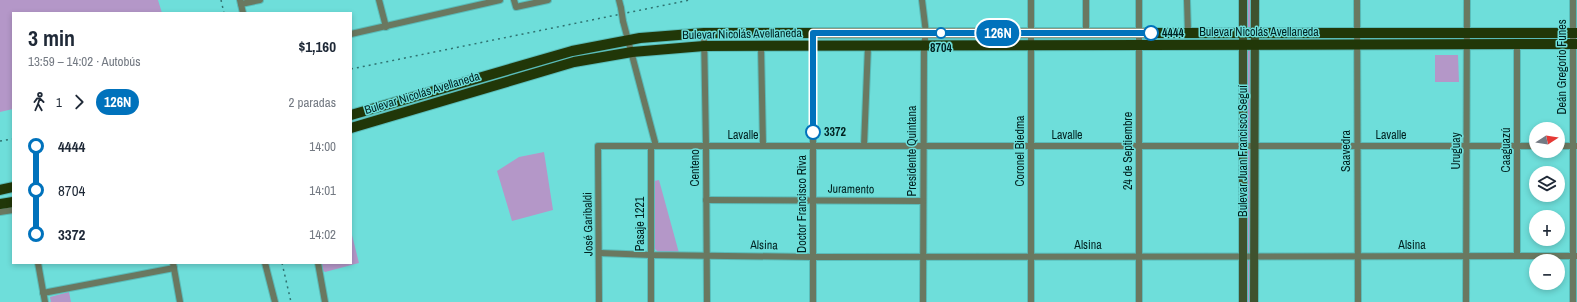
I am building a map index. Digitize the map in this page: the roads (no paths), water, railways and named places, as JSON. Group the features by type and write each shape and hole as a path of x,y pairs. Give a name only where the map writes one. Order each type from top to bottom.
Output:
{"main road":[{"name":"Bulevar Juan Francisco Seguí","path":"1243,0 1243,302"},
{"name":"Bulevar Juan Francisco Seguí","path":"1254,302 1255,0"},
{"name":"Bulevar Nicolás Avellaneda","path":"352,115 554,55 629,40 704,33 1575,33"},
{"name":"Bulevar Nicolás Avellaneda","path":"352,128 555,67 593,58 632,52 704,46 1575,44"},
{"path":"0,190 12,187"},
{"path":"0,204 12,202"}],"street":[{"path":"243,12 241,2 260,0"},
{"path":"379,0 386,27"},
{"path":"352,34 500,0"},
{"path":"514,0 516,7 548,0"},
{"name":"Pasaje 1221","path":"619,0 653,146 651,302"},
{"name":"Presidente Quintana","path":"922,0 926,33 924,45 923,302"},
{"name":"Coronel Biedma","path":"1031,0 1031,302"},
{"path":"1086,0 1086,33"},
{"name":"24 de Septiembre","path":"1139,0 1139,302"},
{"path":"1187,0 1188,33"},
{"name":"Saavedra","path":"1357,0 1358,302"},
{"name":"Uruguay","path":"1466,302 1467,0"},
{"name":"Deán Gregorio Funes","path":"1573,0 1575,33 1575,256 1573,302"},
{"name":"Centeno","path":"704,33 707,255 706,302"},
{"name":"Doctor Francisco Riva","path":"813,33 814,302"},
{"name":"Caaguazú","path":"1517,44 1517,256"},
{"path":"761,46 763,146"},
{"path":"864,146 868,46"},
{"name":"Lavalle","path":"598,146 1529,146"},
{"name":"José Garibaldi","path":"598,146 600,253 599,302"},
{"name":"Juramento","path":"706,200 923,201"},
{"path":"0,212 12,210"},
{"name":"Alsina","path":"600,253 813,257 1575,256"},
{"path":"38,264 45,302"},
{"path":"265,264 275,302"},
{"path":"318,264 325,302"},
{"path":"43,293 173,266 180,302"}],"railway":[{"path":"221,0 224,12"},
{"path":"352,69 690,0"},
{"path":"0,141 12,139"},
{"path":"282,264 291,302"}],"place":[{"name":"8704","path":"941,33"},
{"name":"4444","path":"1151,33"},
{"name":"3372","path":"813,132"}]}
